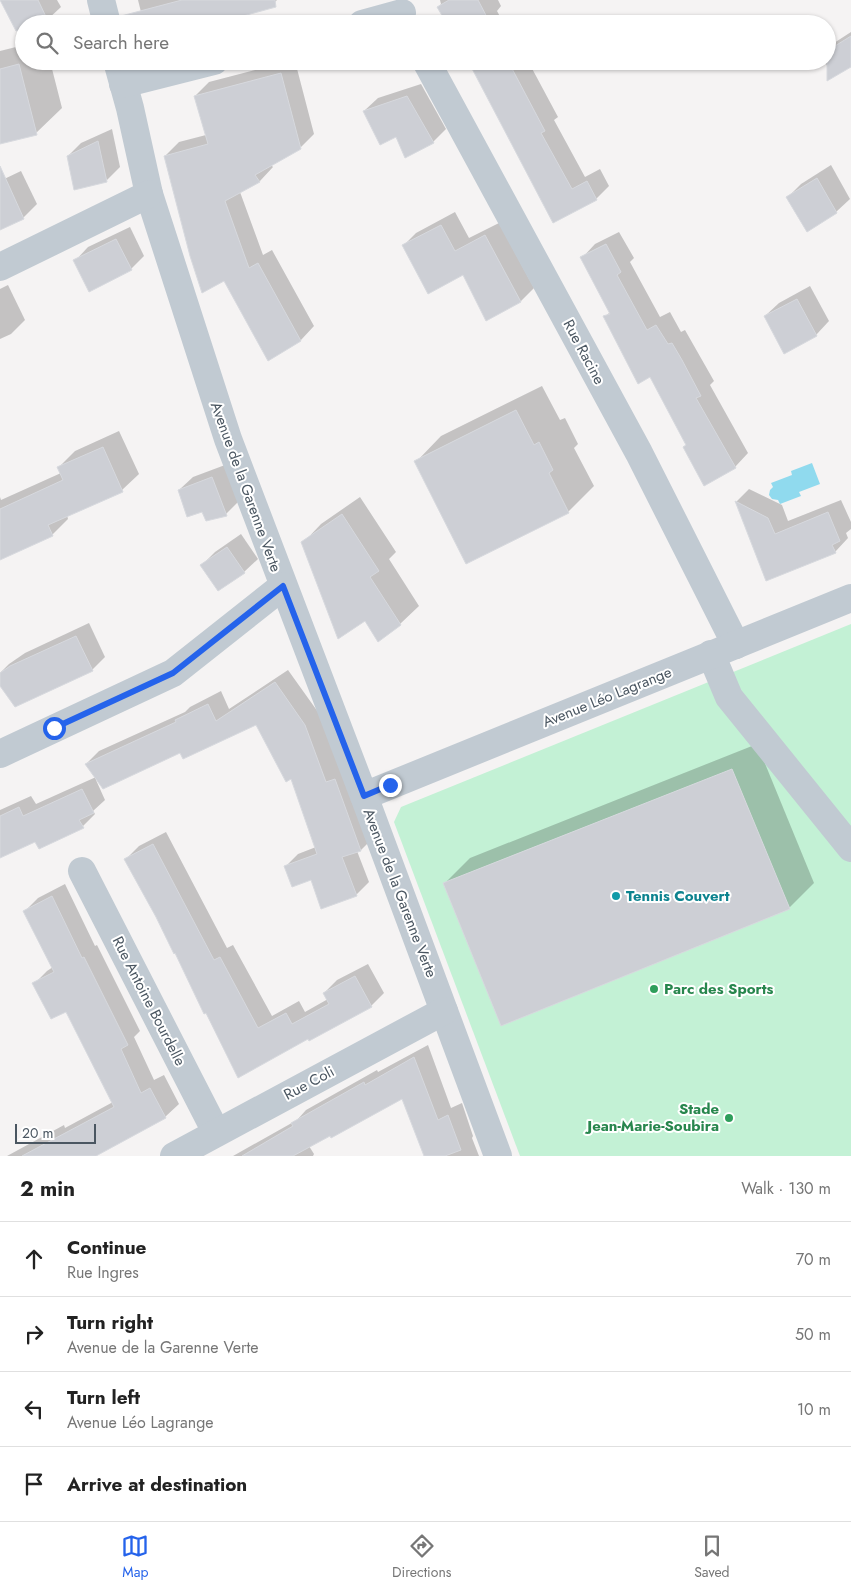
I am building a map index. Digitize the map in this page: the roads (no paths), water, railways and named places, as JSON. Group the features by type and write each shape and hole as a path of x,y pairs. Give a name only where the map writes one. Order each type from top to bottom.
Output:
{"street":[{"path":"101,0 105,15"},
{"path":"120,73 144,70"},
{"name":"Rue Racine","path":"431,70 639,452 724,649 729,697 851,848"},
{"name":"Avenue de la Garenne Verte","path":"120,73 130,108 149,194 228,439 498,1156"},
{"path":"0,267 149,194"},
{"path":"0,754 173,673 283,586"},
{"name":"Avenue Léo Lagrange","path":"364,796 851,598"},
{"name":"Rue Antoine Bourdelle","path":"82,871 216,1132"},
{"name":"Rue Coli","path":"174,1156 444,1011"}],"water":[{"path":"812,463 820,484 799,492 801,496 780,504 778,500 772,499 769,495 773,487 771,483 792,475 791,471"}],"place":[{"name":"Tennis Couvert","path":"616,896"},
{"name":"Parc des Sports","path":"654,989"},
{"name":"Stade Jean-Marie-Soubira","path":"729,1118"}]}
